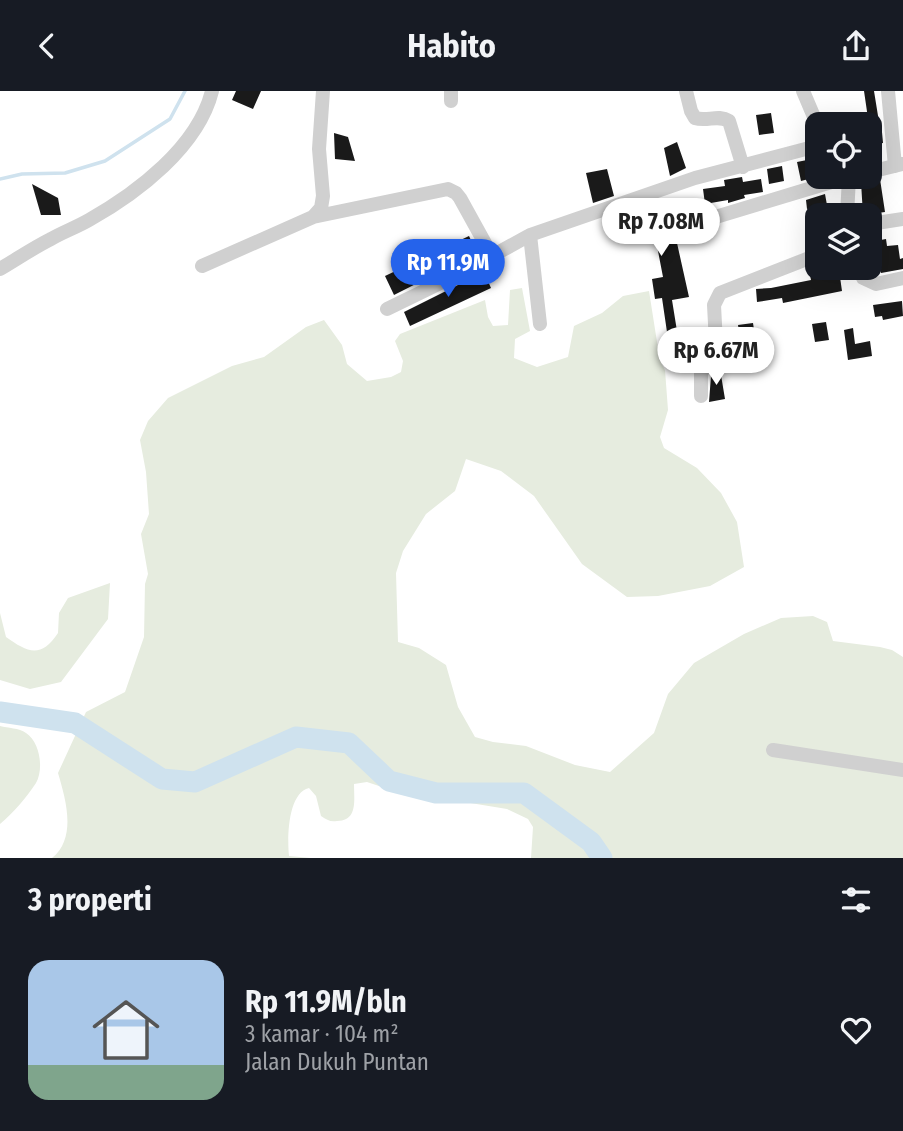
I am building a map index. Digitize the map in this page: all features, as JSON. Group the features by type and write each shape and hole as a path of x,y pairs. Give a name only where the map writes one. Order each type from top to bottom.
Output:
{"street":[{"path":"313,217 321,208 323,196 319,149 323,91"},
{"path":"686,91 695,118 721,118 729,121 743,167"},
{"path":"803,91 812,112"},
{"path":"888,91 899,165"},
{"path":"0,269 52,237 88,221 118,203 183,147 199,123 211,94"},
{"path":"387,309 530,235 683,182 805,149"},
{"path":"202,266 313,217 448,189 460,198 492,256"},
{"path":"676,229 810,189"},
{"path":"882,222 903,219"},
{"path":"530,235 540,324"},
{"path":"701,396 701,374 716,343 714,305 720,293 805,260"},
{"path":"867,280 876,284 903,278"},
{"path":"773,750 861,762 903,771"}],"shaded area":[{"path":"522,288 530,331 515,339 514,358 537,367 568,357 574,326 602,313 623,296 649,291 660,361 665,370 668,410 660,437 664,448 697,468 721,493 737,522 744,567 710,586 658,596 627,597 582,564 534,496 501,471 466,459 455,491 426,514 403,551 396,573 398,642 419,648 446,665 458,707 475,737 526,746 575,765 610,772 654,733 668,694 694,663 744,634 781,618 813,616 827,622 833,641 880,647 903,657 903,858 531,858 533,827 528,819 507,809 391,790 367,782 354,784 352,814 344,820 330,821 321,816 316,796 309,788 297,798 290,817 289,856 311,858 52,858 60,850 67,829 66,806 58,773 86,712 125,692 144,637 145,584 148,574 141,534 149,514 140,440 148,421 168,398 232,366 264,357 306,327 324,320 342,345 347,364 367,381 391,377 401,372 403,361 395,341 400,334 485,300 488,317 493,326 508,325 510,290"},
{"path":"110,583 108,619 61,682 30,689 0,680 0,613 6,637 27,649 40,650 58,633 59,613 68,598"},
{"path":"0,726 20,730 31,737 39,756 40,771 36,783 20,805 0,824"}],"building":[{"path":"236,91 261,91 253,109 232,100"},
{"path":"864,91 874,91 877,112 867,112"},
{"path":"771,113 774,133 759,135 756,115"},
{"path":"334,133 348,137 355,161 335,159"},
{"path":"677,142 686,168 670,176 664,148"},
{"path":"805,160 805,180 801,181 797,162"},
{"path":"782,166 784,181 769,184 767,169"},
{"path":"607,169 614,196 593,203 586,173"},
{"path":"742,177 743,182 761,179 763,192 744,195 745,198 728,203 728,200 705,204 703,189 725,186 724,180"},
{"path":"32,184 58,198 61,215 41,215"},
{"path":"861,189 882,189 885,212 882,212 882,203 862,203"},
{"path":"825,194 827,203 806,203 806,200"},
{"path":"663,202 667,231 677,243 689,297 672,300 677,331 667,332 662,298 655,299 652,279 663,277 653,225 613,229 611,217 649,210"},
{"path":"469,236 477,253 394,295 385,276"},
{"path":"886,239 887,246 898,245 900,259 903,258 903,269 882,273 882,240"},
{"path":"484,272 491,288 410,326 404,312"},
{"path":"811,280 840,280 842,291 783,303 782,298 757,302 756,289"},
{"path":"902,301 903,316 883,320 882,316 875,317 873,305"},
{"path":"826,322 829,340 815,342 812,324"},
{"path":"753,323 755,336 740,338 738,325"},
{"path":"853,328 855,344 870,341 872,356 848,360 844,330"},
{"path":"735,341 738,372 722,373 720,357 726,342"},
{"path":"692,350 693,360 671,363 670,354"},
{"path":"720,369 725,399 709,402 713,370"}],"waterway":[{"path":"0,179 22,174 65,173 105,161 170,119 185,91"},
{"path":"0,712 75,723 162,779 195,782 296,737 349,743 389,781 436,793 524,793 591,842 602,858"}]}
